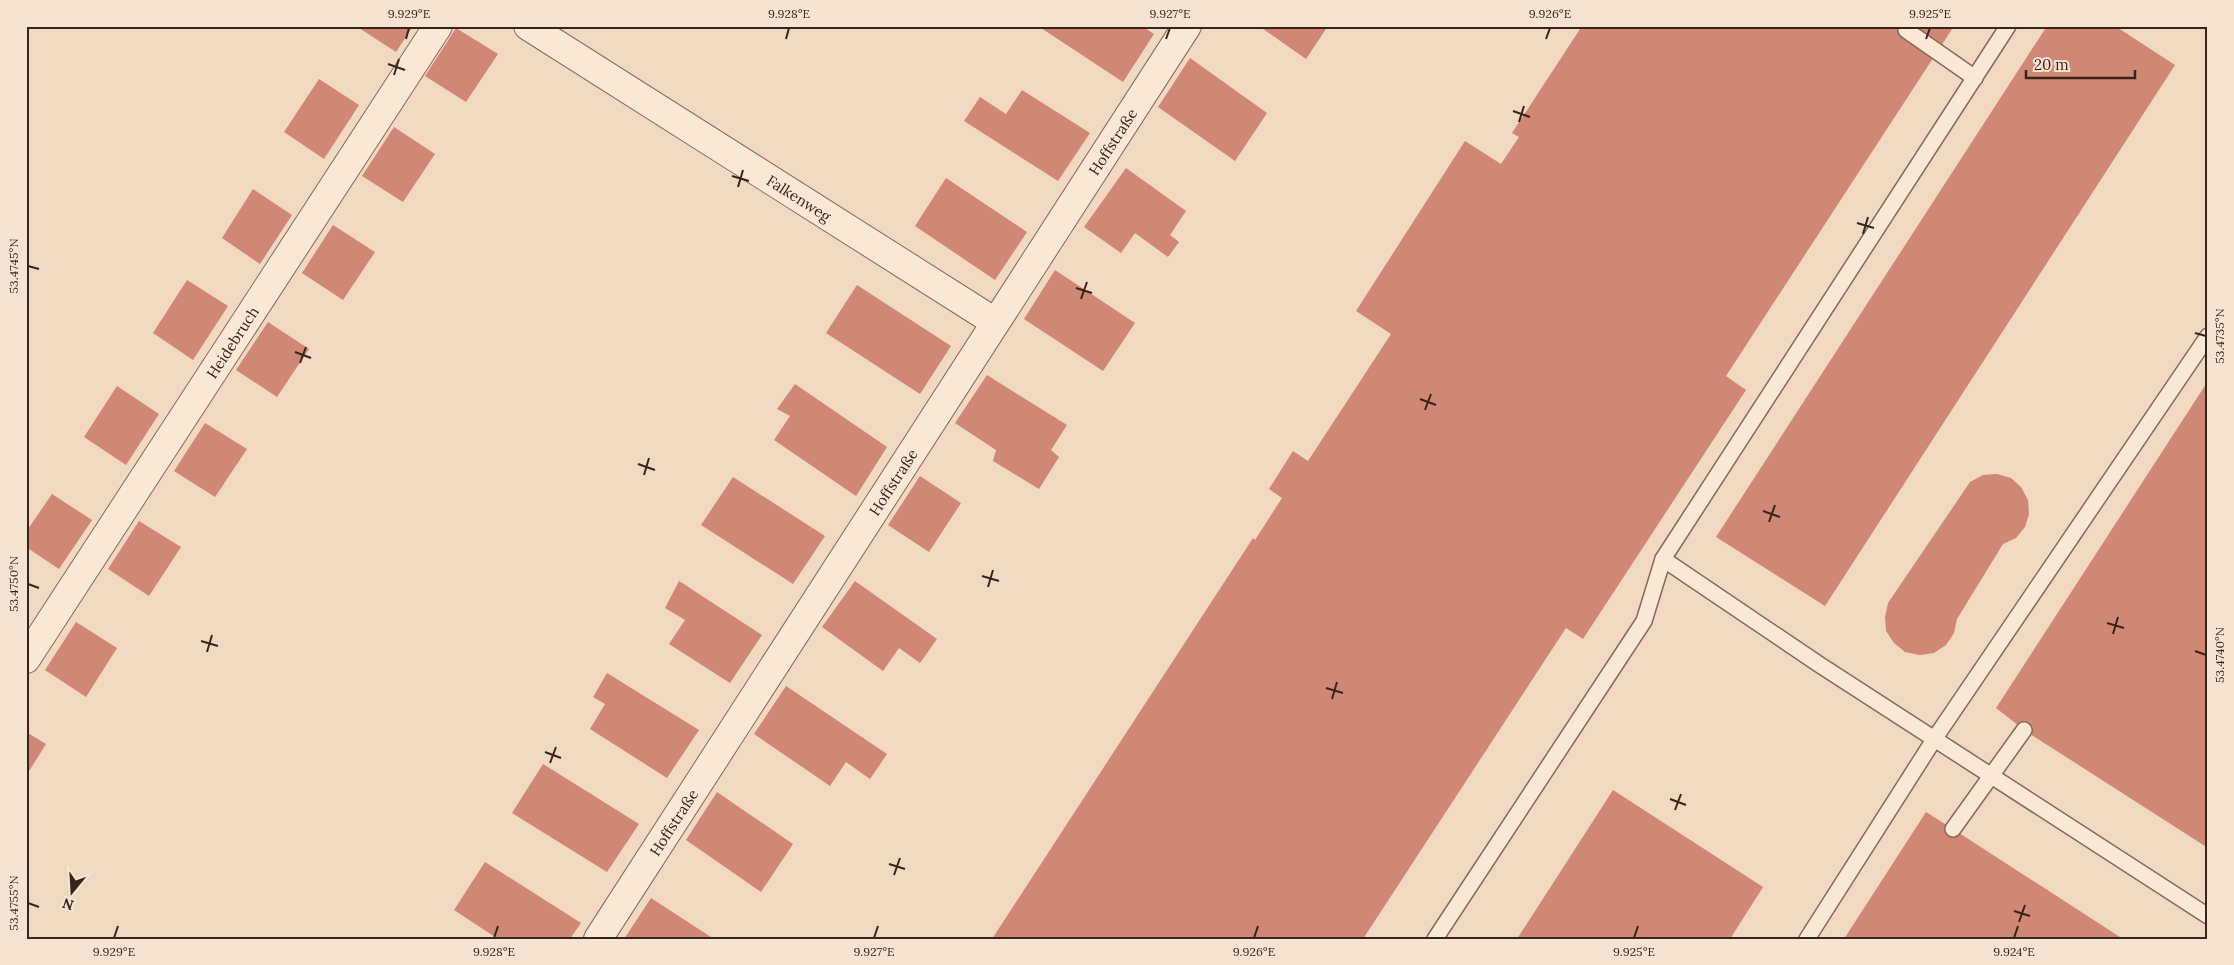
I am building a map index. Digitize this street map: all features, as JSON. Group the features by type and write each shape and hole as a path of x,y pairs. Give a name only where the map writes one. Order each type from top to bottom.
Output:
{"street":[{"name":"Heidebruch","path":"26,658 438,26"},
{"name":"Falkenweg","path":"528,26 994,322"},
{"name":"Hoffstraße","path":"598,939 994,322 1187,26"}],"lane":[{"path":"1435,939 1644,621 1663,559 2008,26"},
{"path":"1906,30 1975,78"},
{"path":"1807,939 1936,738 2208,336"},
{"path":"1663,559 1820,665 1992,774 2208,916"},
{"path":"1953,829 2024,730"}],"building":[{"path":"356,26 413,26 396,52"},
{"path":"1042,26 1142,26 1154,34 1123,82 1041,28"},
{"path":"1259,26 1328,26 1306,59"},
{"path":"1582,26 1954,26 1726,376 1746,390 1583,639 1566,628 1363,939 992,939 1253,538 1255,540 1282,498 1269,489 1293,451 1308,461 1391,334 1356,311 1465,141 1501,164 1519,137 1512,133"},
{"path":"2047,26 2115,26 2175,65 1825,606 1716,537"},
{"path":"456,28 498,54 466,102 425,76"},
{"path":"1190,58 1267,113 1235,161 1158,107"},
{"path":"319,79 359,105 324,159 284,132"},
{"path":"1022,90 1090,133 1058,181 964,121 980,97 1006,114"},
{"path":"394,127 435,154 403,202 362,176"},
{"path":"1126,168 1186,211 1170,235 1179,242 1168,257 1135,233 1121,253 1084,227"},
{"path":"946,178 1027,232 995,280 915,226"},
{"path":"253,189 292,215 260,264 222,238"},
{"path":"333,225 375,252 343,300 302,273"},
{"path":"1055,270 1135,323 1103,371 1024,319"},
{"path":"187,280 228,306 193,360 153,333"},
{"path":"857,285 951,346 920,394 826,333"},
{"path":"268,322 309,349 277,397 236,370"},
{"path":"987,375 1067,425 1051,450 1059,457 1039,489 993,461 996,450 955,423"},
{"path":"2208,381 2208,848 2024,730 1996,708"},
{"path":"795,384 887,447 856,496 774,440 790,416 777,409"},
{"path":"117,386 159,414 126,465 84,437"},
{"path":"205,423 247,449 215,497 174,471"},
{"path":"1997,474 2011,478 2021,487 2028,500 2029,514 2025,527 2016,538 2003,544 1957,619 1954,633 1946,645 1934,653 1920,655 1905,652 1894,643 1886,631 1885,617 1888,603 1970,482 1983,475"},
{"path":"920,476 961,503 929,552 888,525"},
{"path":"733,477 825,536 793,584 701,525"},
{"path":"52,494 92,520 59,569 26,547 26,532"},
{"path":"139,521 181,547 149,596 108,569"},
{"path":"679,581 762,635 730,683 669,644 685,620 665,608"},
{"path":"855,581 937,639 920,663 899,648 883,671 822,627"},
{"path":"76,622 117,648 86,697 45,670"},
{"path":"607,673 699,730 667,778 590,729 605,704 593,697"},
{"path":"786,686 887,754 870,779 846,762 830,786 754,734"},
{"path":"26,732 46,744 26,776"},
{"path":"543,764 639,824 607,872 512,813"},
{"path":"1613,790 1763,887 1730,939 1517,939"},
{"path":"717,792 793,844 761,892 686,840"},
{"path":"1926,812 1953,829 2123,939 1844,939"},
{"path":"485,862 581,923 570,939 498,939 454,910"},
{"path":"651,898 714,939 624,939"}]}
